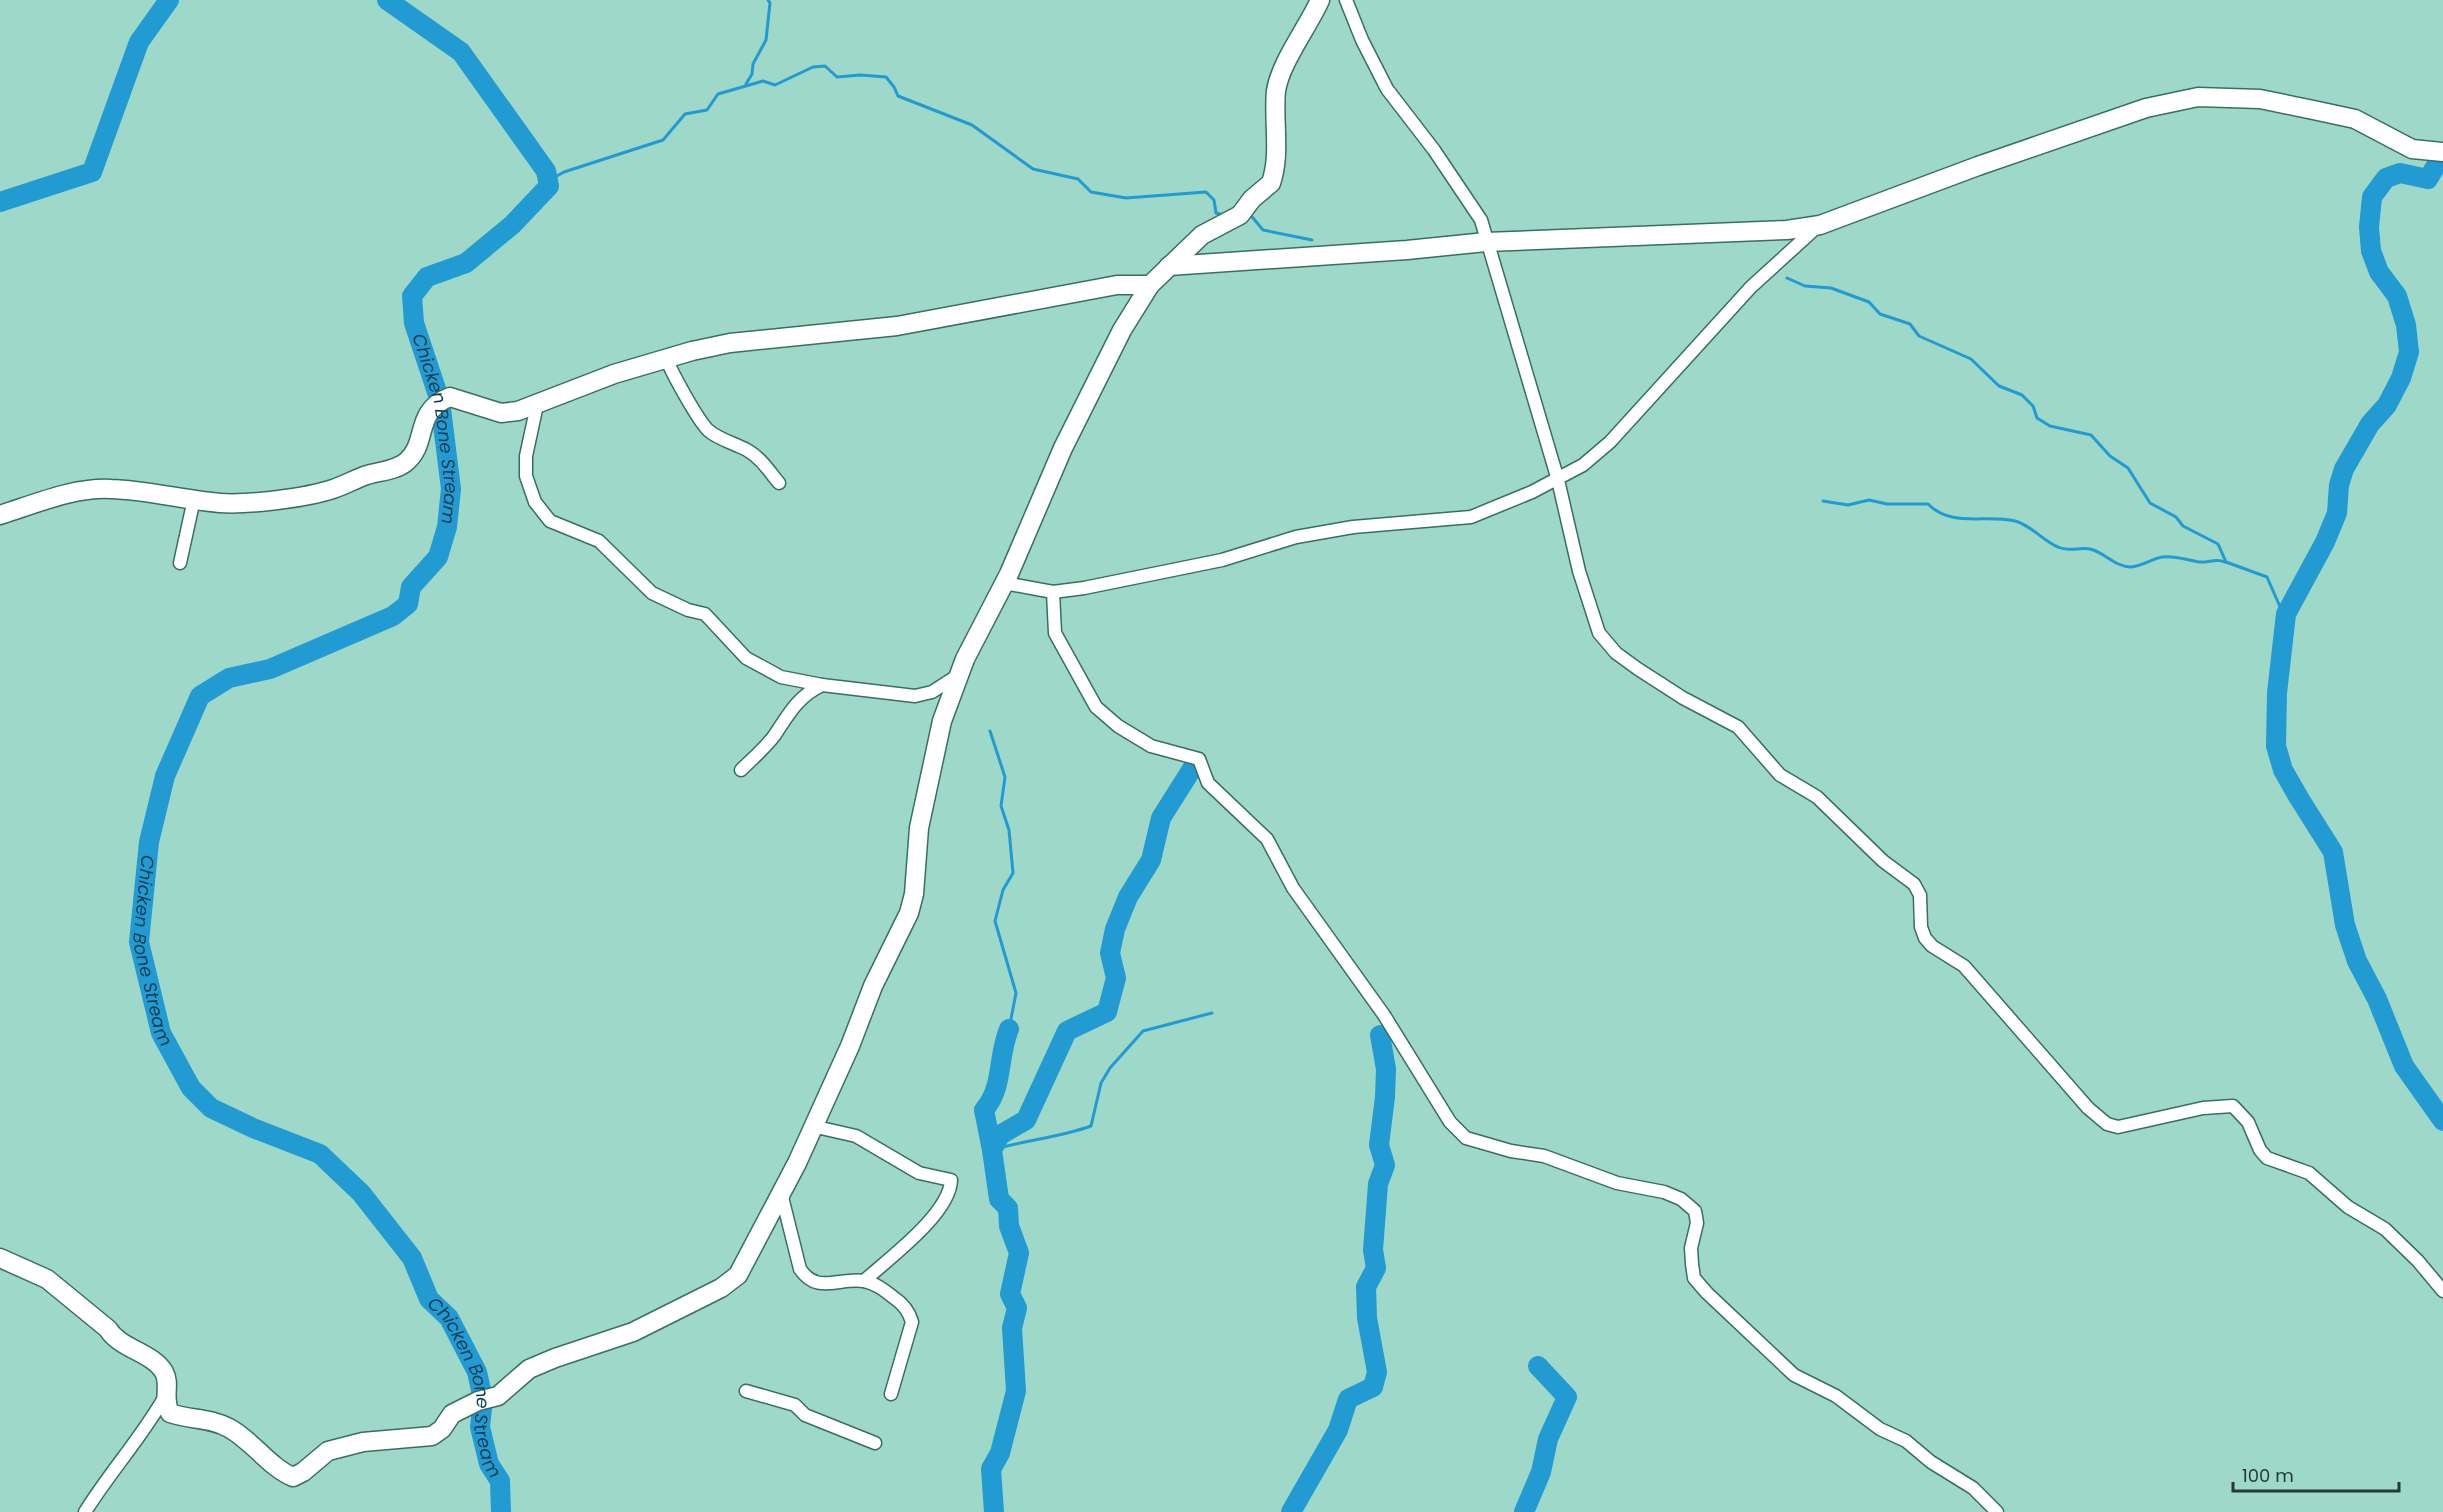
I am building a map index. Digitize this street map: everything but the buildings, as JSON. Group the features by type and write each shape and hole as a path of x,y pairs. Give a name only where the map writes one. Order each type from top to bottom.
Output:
{"street":[{"path":"164,1398 170,1413 214,1421 231,1429 265,1455 281,1472 293,1477 303,1472 328,1451 363,1442 432,1436 442,1430 452,1414 478,1401 498,1396 529,1370 555,1358 633,1332 726,1285 744,1267 797,1163 850,1046 873,986 912,904 924,804 939,734 960,674 1004,583 1064,448 1122,330 1150,285 1202,235 1240,215 1252,200 1271,183 1275,162 1276,91 1280,76 1320,0"},
{"path":"1346,0 1362,40 1387,89 1434,150 1478,213 1558,480 1589,604 1599,633 1616,653 1683,698 1738,727 1780,775 1817,797 1883,861 1914,884 1920,895 1921,927 1924,938 1932,946 1964,966 2088,1108 2107,1124 2118,1127 2204,1108 2233,1106 2248,1122 2260,1150 2267,1158 2309,1173 2348,1207 2385,1229 2418,1261 2443,1291"},
{"path":"1169,266 1407,250 1486,242 1786,230 1820,225 1958,173 2146,108 2198,97 2260,99 2355,119 2412,149 2443,152"},
{"path":"1004,583 1053,592 1222,560 1296,537 1342,529 1471,517 1558,480 1583,465 1610,442 1751,287 1820,225"},
{"path":"0,515 41,502 93,490 110,489 194,500 250,503 331,490 394,468 407,461 415,451 423,421 431,409 450,397 501,413 537,405 614,374 666,358 730,343 865,331 1117,285 1150,285"},
{"path":"666,358 672,375 701,423 719,438 758,457 779,483"},
{"path":"537,405 526,456 526,476 535,502 550,521 599,541 652,593 688,610 705,614 746,658 781,676 822,685 915,696 932,692 960,674"},
{"path":"180,563 194,500"},
{"path":"1053,592 1055,633 1096,707 1118,726 1151,746 1162,751 1188,754 1199,759 1208,783 1267,839 1293,888 1384,1015 1450,1122 1466,1138 1511,1151 1544,1156 1617,1183 1664,1192 1681,1199 1695,1211 1697,1224 1691,1248 1694,1278 1707,1293 1788,1370 1836,1396 1880,1429 1906,1441 1931,1462 1973,1488 1997,1512"},
{"path":"741,770 773,738 792,706 806,693 822,685"},
{"path":"812,1126 856,1136 919,1173 951,1180 951,1188 922,1228 864,1281"},
{"path":"781,1193 800,1269 807,1280 816,1283 864,1281 878,1286 897,1299 910,1313 912,1322 891,1394"},
{"path":"0,1258 47,1279 108,1329 113,1338 164,1372 167,1385 164,1398 147,1427 115,1466 85,1512"},
{"path":"746,1391 795,1405 805,1414 875,1443"}],"waterway":[{"name":"Chicken Bone Stream","path":"0,202 92,172 139,42 169,0"},
{"name":"Chicken Bone Stream","path":"387,0 461,52 546,171 549,186 512,225 466,263 427,277 412,296 414,323 440,401 451,489 447,527 438,557 411,587 408,604 393,616 270,669 229,678 200,696 165,776 149,842 139,942 161,1033 191,1088 211,1108 253,1128 320,1154 361,1193 412,1258 429,1299 449,1318 477,1372 483,1399 480,1427 489,1464 500,1481 501,1512"},
{"path":"746,84 752,74 753,64 766,40 770,3 768,0"},
{"path":"549,186 555,177 564,172 663,140 685,114 707,110 718,94 763,81 775,85 813,67 825,66 837,77 860,75 886,77 898,96 972,125 1033,169 1078,179 1091,192 1126,198 1206,192 1214,200 1216,213 1224,215"},
{"path":"2443,154 2428,179 2400,173 2386,178 2372,197 2369,227 2371,251 2379,272 2397,296 2406,325 2409,352 2401,378 2387,405 2370,424 2344,469 2339,485 2337,513 2325,542 2286,614 2277,693 2276,746 2283,770 2333,852 2345,925 2357,961 2377,999 2404,1066 2443,1121"},
{"path":"1248,212 1263,230 1312,240"},
{"path":"1787,278 1805,286 1831,288 1869,302 1880,314 1910,324 1919,336 1971,359 1999,386 2022,395 2033,406 2037,418 2050,426 2091,435 2110,456 2128,468 2150,503 2176,517 2183,526 2218,544 2226,562 2267,577 2281,609 2286,614"},
{"path":"1823,501 1848,505 1869,500 1887,504 1928,504 1947,516 2015,521 2058,547 2090,549 2115,562 2131,567 2167,557 2199,562 2218,560 2225,562"},
{"path":"990,731 1005,777 1001,806 1009,830 1013,873 1003,890 995,921 1016,993 1009,1029"},
{"path":"994,1512 991,1469 1000,1453 1016,1391 1012,1328 1017,1308 1010,1294 1019,1253 1009,1226 1008,1208 999,1199 992,1150 1000,1135 1026,1120 1067,1031 1107,1012 1116,978 1110,953 1115,929 1128,897 1151,860 1161,818 1197,761"},
{"path":"992,1150 1091,1126 1101,1083 1110,1068 1143,1031 1212,1013"},
{"path":"992,1150 984,1110 995,1092 1009,1029"},
{"path":"1291,1512 1338,1430 1348,1399 1373,1387 1377,1372 1367,1318 1366,1287 1376,1268 1373,1250 1378,1184 1385,1165 1379,1145 1386,1069 1380,1035"},
{"path":"1524,1512 1541,1472 1548,1439 1567,1397 1538,1366"}]}
